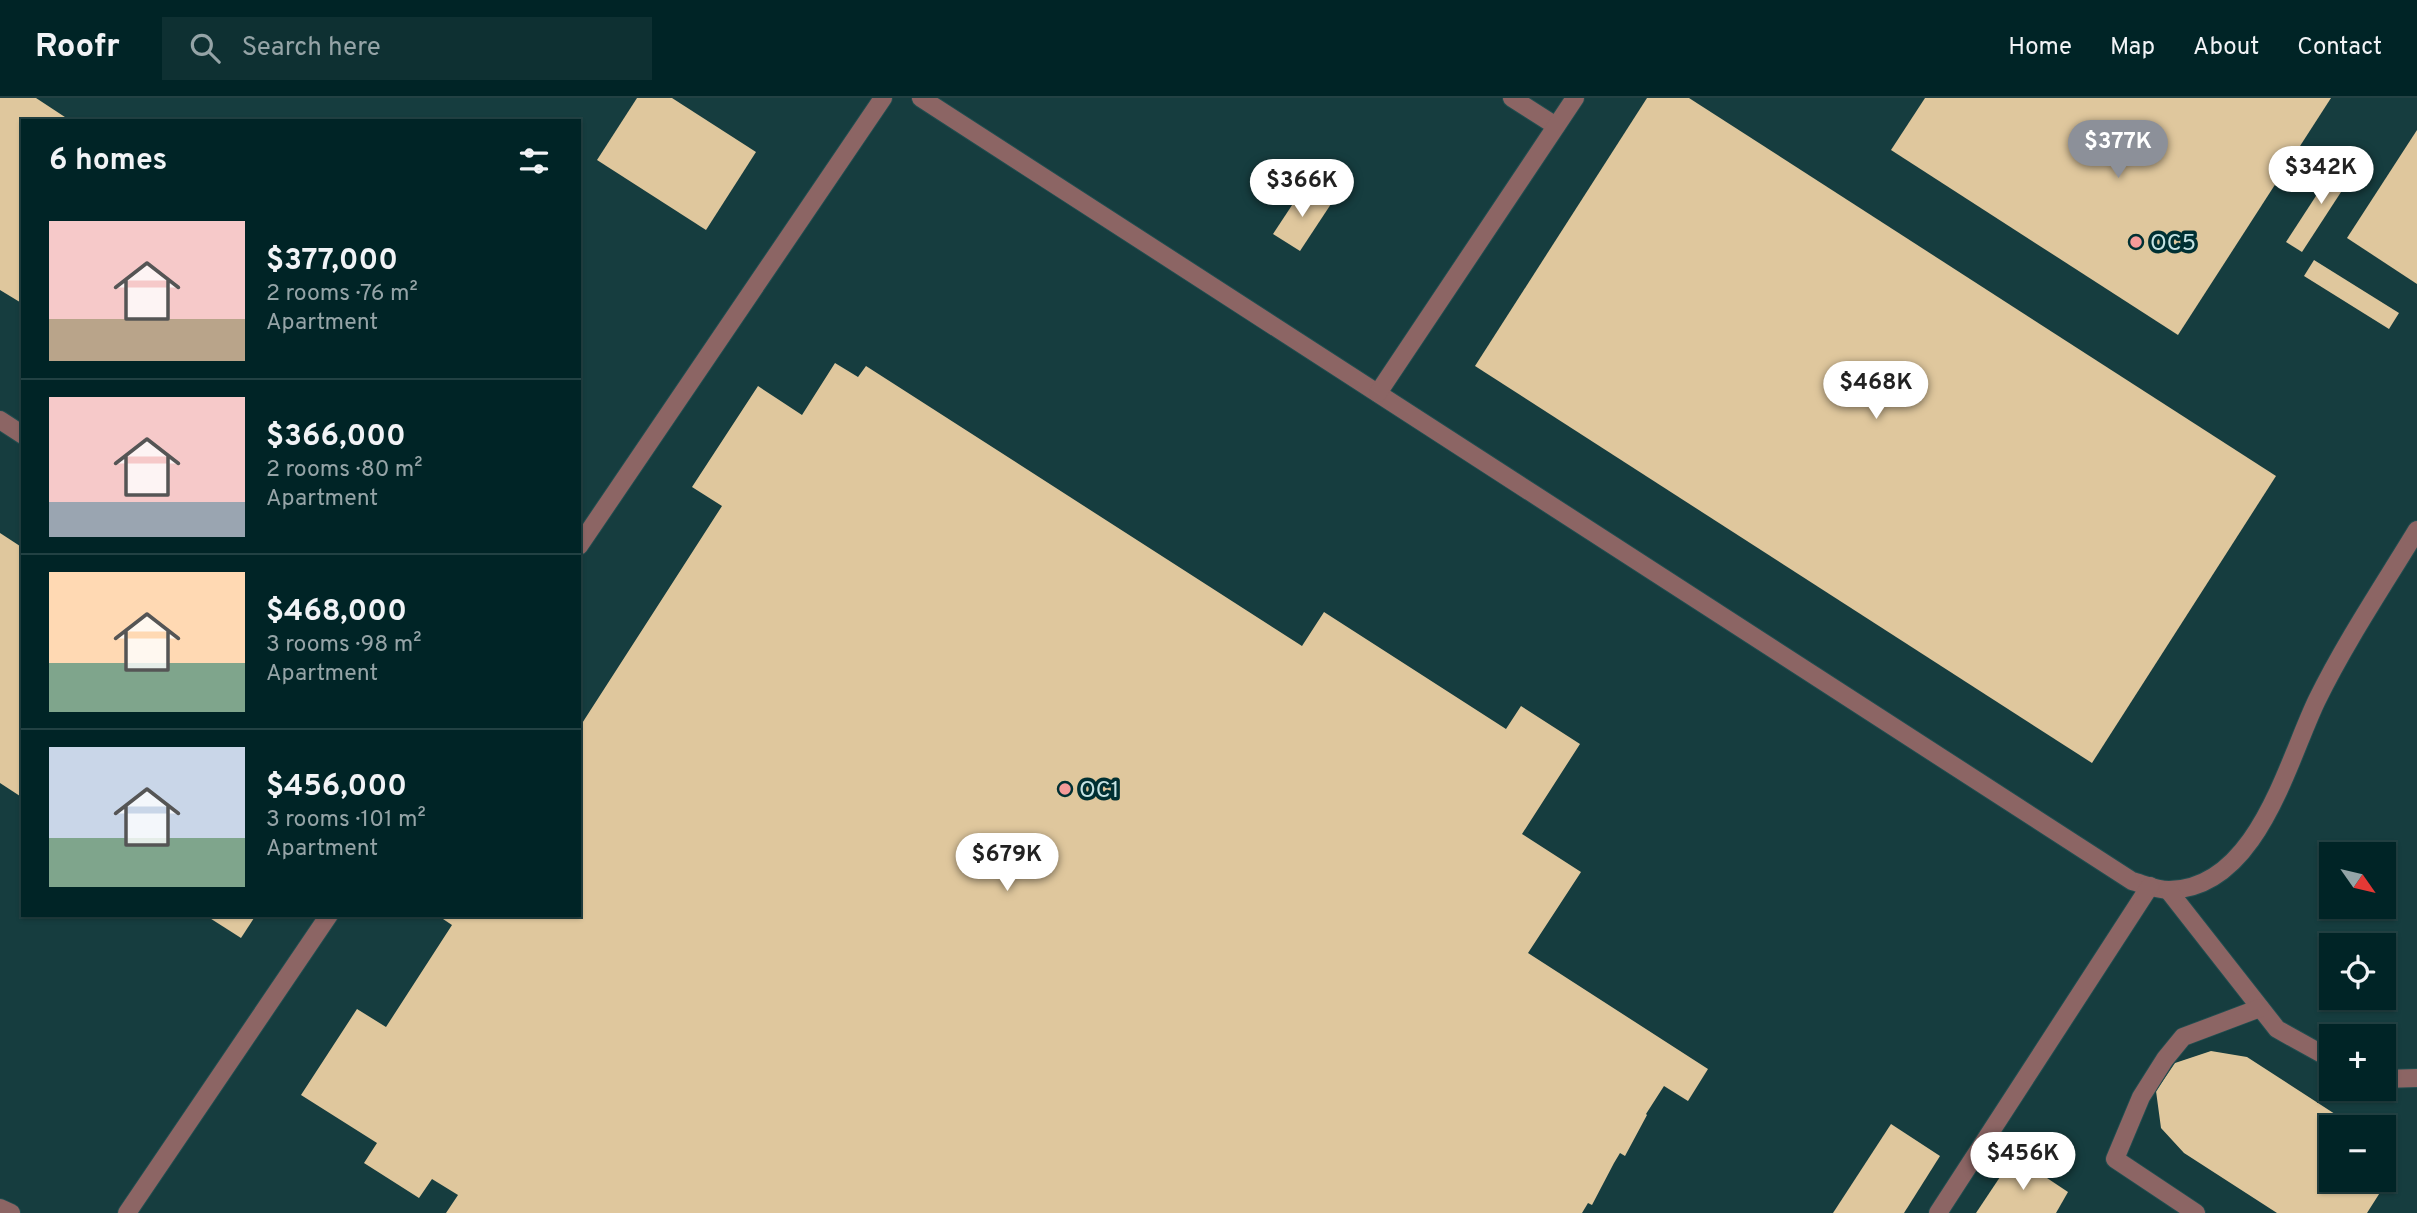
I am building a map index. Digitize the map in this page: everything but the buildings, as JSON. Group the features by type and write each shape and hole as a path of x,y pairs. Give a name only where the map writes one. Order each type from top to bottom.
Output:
{"lane":[{"path":"581,543 883,98"},
{"path":"921,98 2132,881 2159,888 2203,883 2230,864 2257,833 2283,781 2316,701 2417,530"},
{"path":"1512,98 1556,127"},
{"path":"1378,393 1575,98"},
{"path":"0,420 21,434"},
{"path":"2159,888 2277,1029 2319,1052"},
{"path":"1938,1213 2159,888"},
{"path":"127,1213 328,917"},
{"path":"2196,1213 2115,1159 2141,1097 2165,1059 2183,1037 2260,1008"},
{"path":"2396,1079 2417,1078"},
{"path":"0,1208 10,1213"}],"shaded area":[{"path":"0,98 2417,98 2417,1213 0,1213"}],"place":[{"name":"OC5","path":"2136,242"},
{"name":"OC1","path":"1065,789"}]}
